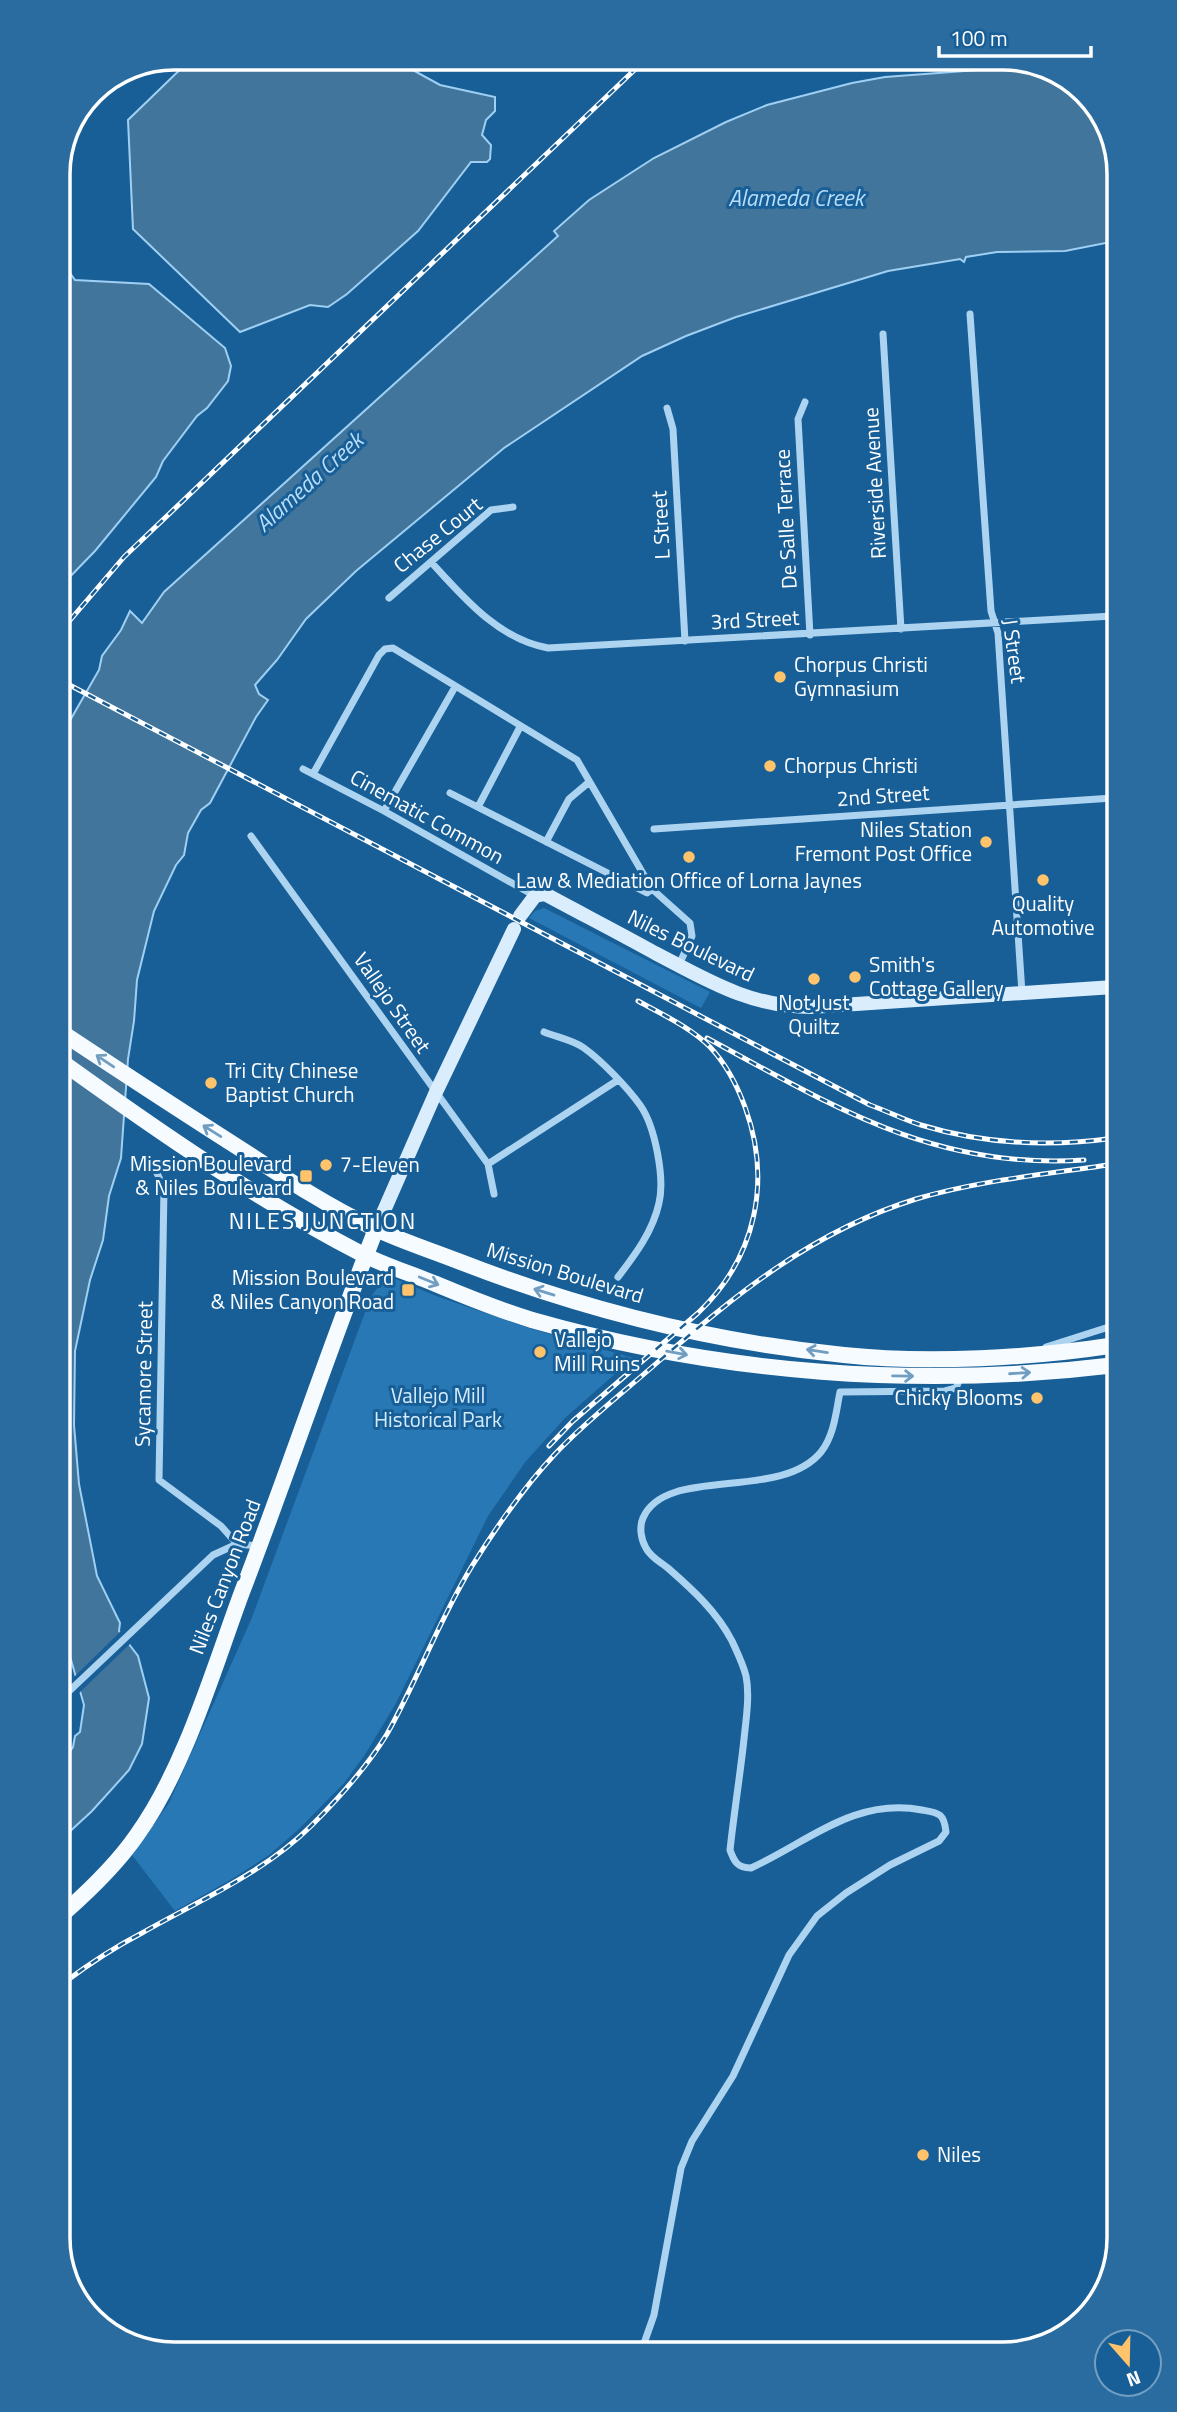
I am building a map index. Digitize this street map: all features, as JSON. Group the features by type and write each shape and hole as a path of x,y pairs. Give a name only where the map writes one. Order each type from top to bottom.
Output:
{"main road":[{"name":"Niles Boulevard","path":"535,896 545,894 679,965 761,1002 794,1007 1107,987"},
{"path":"376,1229 436,1092 517,923 535,896"},
{"name":"Mission Boulevard","path":"70,1037 327,1204 376,1229 535,1290 610,1311 715,1335 853,1356 983,1357 1107,1346"},
{"path":"70,1068 146,1122 252,1191 365,1255 531,1320 648,1348 800,1371 883,1376 961,1376 1107,1366"},
{"name":"Niles Canyon Road","path":"70,1907 108,1871 137,1835 159,1800 181,1752 376,1229"},
{"path":"1078,1349 1080,1369"}],"street":[{"name":"J Street","path":"970,314 991,611 998,633 1022,993"},
{"name":"Riverside Avenue","path":"883,334 901,629"},
{"name":"De Salle Terrace","path":"805,402 798,419 810,635"},
{"name":"L Street","path":"667,408 673,429 685,641"},
{"name":"Chase Court","path":"389,598 491,510 513,507"},
{"name":"3rd Street","path":"431,562 483,616 527,643 558,648 1107,616"},
{"path":"313,774 379,655 385,649 393,648 576,760 652,889 690,923 692,936 679,965"},
{"path":"384,811 455,687"},
{"path":"478,807 520,727"},
{"name":"Cinematic Common","path":"303,769 535,896"},
{"path":"546,842 569,799 588,783"},
{"path":"450,793 647,892 652,889"},
{"name":"2nd Street","path":"654,829 1107,798"},
{"name":"Vallejo Street","path":"251,836 488,1164 494,1194"},
{"path":"544,1032 582,1046 618,1080 642,1107 655,1142 660,1172 660,1202 648,1234 618,1277"},
{"path":"488,1164 618,1080"},
{"name":"Sycamore Street","path":"156,1169 164,1188 159,1480 221,1526 237,1544"},
{"path":"1024,1354 1107,1328"},
{"path":"644,2342 654,2315 681,2168 692,2141 733,2076 789,1955 817,1916 836,1901 890,1865 939,1841 946,1832 945,1821 938,1813 912,1808 883,1807 852,1814 751,1868 744,1868 734,1862 730,1850 746,1715 746,1677 730,1638 702,1599 646,1551 640,1528 642,1518 649,1508 674,1493 702,1486 764,1481 785,1476 806,1466 821,1452 831,1435 840,1392 945,1391 956,1388 961,1376 983,1357"},
{"path":"70,1690 213,1555 237,1544 259,1546"}],"green space":[{"path":"544,908 710,992 701,1008 529,918 535,911"},
{"name":"Vallejo Mill Historical Park","path":"396,1279 436,1296 532,1329 633,1358 566,1417 526,1461 488,1516 395,1705 344,1783 269,1855 175,1911 132,1855 169,1803 251,1620 370,1299 380,1286"}],"water":[{"path":"180,70 413,70 440,85 495,97 495,111 486,120 482,135 491,145 490,159 487,162 471,162 418,231 347,294 328,307 310,305 240,332 133,229 128,120"},
{"name":"Alameda Creek","path":"1010,70 1037,76 1061,87 1086,111 1099,134 1105,153 1107,243 1065,251 997,252 966,257 964,262 960,259 888,271 736,317 642,356 504,448 356,571 306,619 277,660 255,685 259,694 268,700 256,717 210,803 201,810 188,833 184,855 176,865 154,911 137,980 121,1158 109,1196 103,1240 90,1280 75,1351 74,1425 79,1484 97,1576 120,1623 119,1631 138,1656 149,1698 142,1744 129,1770 70,1831 70,1751 75,1736 80,1732 84,1705 70,1656 70,721 99,670 102,656 121,630 130,611 142,623 164,592 558,236 554,231 589,200 654,158 726,122 767,105 885,77"},
{"path":"70,273 75,280 149,284 225,348 231,366 228,381 207,408 197,416 163,461 156,477 95,551 70,577"}],"pier":[{"path":"123,1629 132,1642 78,1694 73,1678"}],"railway":[{"path":"70,620 124,557 634,70"},
{"path":"70,685 870,1105 921,1125 992,1140 1041,1143 1107,1139"},
{"path":"549,1446 573,1421 698,1313 718,1291 734,1268 753,1217 757,1163 753,1135 735,1083 721,1060 694,1033 638,1001"},
{"path":"707,1038 842,1109 932,1144 980,1155 1030,1160 1084,1160"},
{"path":"70,1978 122,1944 252,1872 293,1842 322,1815 362,1770 387,1734 460,1586 521,1494 580,1429 748,1288 810,1246 879,1212 916,1199 1015,1178 1107,1165"}],"place":[{"name":"Chorpus Christi Gymnasium","path":"780,677"},
{"name":"Chorpus Christi","path":"770,766"},
{"name":"Niles Station Fremont Post Office","path":"986,842"},
{"name":"Law & Mediation Office of Lorna Jaynes","path":"689,857"},
{"name":"Quality Automotive","path":"1043,880"},
{"name":"Smith's Cottage Gallery","path":"855,977"},
{"name":"Not Just Quiltz","path":"814,979"},
{"name":"Tri City Chinese Baptist Church","path":"211,1083"},
{"name":"7-Eleven","path":"326,1165"},
{"name":"Mission Boulevard & Niles Boulevard","path":"306,1176"},
{"name":"Mission Boulevard & Niles Canyon Road","path":"408,1290"},
{"name":"Vallejo Mill Ruins","path":"540,1352"},
{"name":"Chicky Blooms","path":"1037,1398"},
{"name":"Niles","path":"923,2155"}],"district":[{"name":"NILES JUNCTION","path":"323,1221"}]}
